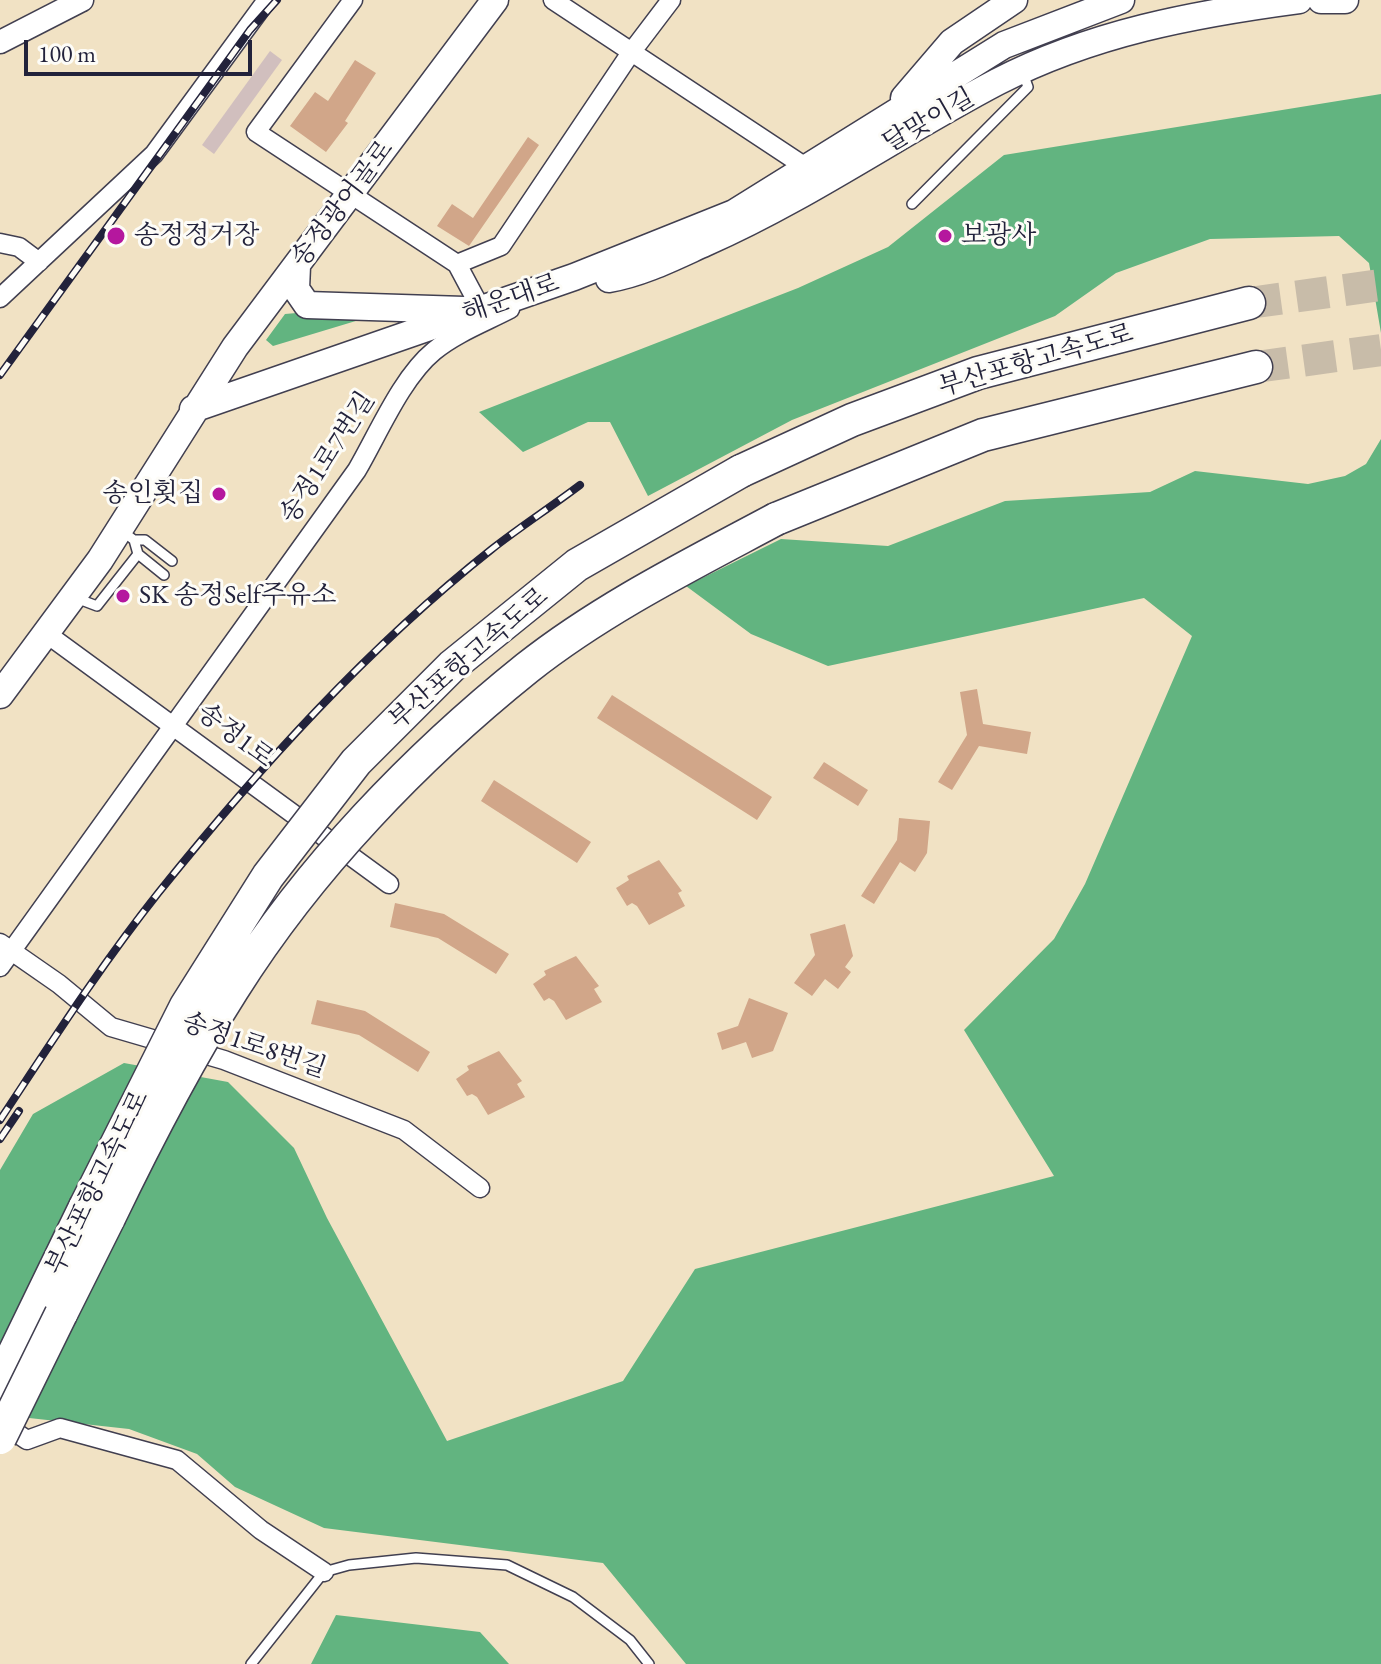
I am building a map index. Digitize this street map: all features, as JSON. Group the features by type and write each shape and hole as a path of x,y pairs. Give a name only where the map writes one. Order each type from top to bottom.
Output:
{"highway":[{"name":"부산포항고속도로","path":"0,1382 50,1308 97,1212 186,1006 268,876 356,762 452,666 577,565 741,471 852,420 978,373 1249,303"},
{"name":"부산포항고속도로","path":"97,1212 235,986 320,872 422,758 529,667 648,588 776,519 983,435 1256,367"},
{"name":"부산포항고속도로","path":"14,1439 50,1308"}],"main road":[{"name":"송정광어골로","path":"193,409 495,0"},
{"name":"달맞이길","path":"887,118 952,42 1014,0"},
{"name":"해운대로","path":"193,409 574,277 734,213 1004,45 1121,0"},
{"name":"달맞이길","path":"574,277 611,280 660,264 759,220 1022,70 1063,52 1149,25 1206,12 1299,0"},
{"path":"1321,0 1345,0"},
{"path":"297,266 296,289 307,305 479,310"},
{"path":"0,695 73,597 127,534 193,409"}],"street":[{"path":"0,42 82,0"},
{"path":"0,298 154,154 267,0"},
{"path":"353,0 256,132 457,264 479,310"},
{"path":"553,0 630,54 807,168"},
{"path":"457,264 501,246 630,54 671,0"},
{"path":"0,243 19,247 39,262"},
{"name":"송정1로7번길","path":"174,723 357,470 397,399 432,353 450,340 574,277"},
{"name":"송정1로","path":"47,634 174,723 389,884"},
{"path":"0,967 6,947 174,723"},
{"name":"송정1로8번길","path":"6,947 59,984 111,1027 224,1060 404,1130 480,1188"},
{"path":"0,1422 14,1439 60,1428 177,1460 261,1530 324,1572"}],"lane":[{"path":"912,204 1028,87 1022,70"},
{"path":"127,534 138,554 164,575"},
{"path":"127,534 145,540 172,561"},
{"path":"73,597 97,606 138,554"},
{"path":"251,1664 324,1572 349,1565 416,1558 507,1565 573,1597 630,1640 649,1664"}],"shaded area":[{"path":"270,51 282,60 214,154 202,145"}],"green space":[{"path":"1381,94 1381,333 1369,263 1339,236 1210,239 1116,273 1055,316 792,420 648,496 610,422 588,422 523,452 479,412 798,288 888,247 1004,155"},
{"path":"308,312 369,317 273,346 266,340 285,314"},
{"path":"1381,439 1381,1664 686,1664 603,1563 324,1528 235,1487 197,1454 129,1429 11,1416 0,1407 0,1170 33,1114 124,1063 228,1082 294,1148 327,1218 447,1441 623,1381 695,1269 1054,1176 964,1030 1054,939 1085,884 1192,636 1144,598 828,666 751,634 686,586 781,539 888,546 1005,501 1150,492 1195,471 1308,484 1345,476 1366,464"},
{"path":"336,1615 480,1632 509,1664 311,1664"}],"building":[{"path":"355,60 376,73 345,121 348,123 326,152 290,126 315,92 328,101"},
{"path":"528,137 539,145 469,246 437,226 452,204 473,218"},
{"path":"977,689 983,724 1031,732 1027,754 979,746 952,790 938,782 967,735 960,692"},
{"path":"612,695 772,797 757,820 597,718"},
{"path":"824,762 868,790 858,806 813,778"},
{"path":"494,780 591,842 577,863 481,801"},
{"path":"899,818 930,821 927,853 915,872 900,862 874,904 861,896 897,840"},
{"path":"659,860 682,891 678,893 685,906 649,925 637,906 632,903 627,906 616,888 629,880 627,876"},
{"path":"395,903 444,914 509,954 496,974 438,938 390,927"},
{"path":"845,924 853,956 845,967 851,972 838,989 825,979 812,996 794,983 815,955 810,934"},
{"path":"576,956 599,986 594,989 602,1002 566,1020 554,1001 549,998 544,1001 533,984 546,975 544,971"},
{"path":"749,998 788,1013 773,1051 752,1058 746,1042 722,1050 717,1033 738,1026"},
{"path":"317,1000 365,1011 430,1052 418,1072 359,1035 311,1024"},
{"path":"499,1051 522,1081 517,1084 525,1097 488,1115 477,1097 472,1094 467,1096 456,1079 469,1070 467,1066"}],"tunnel":[{"path":"1249,303 1381,285"},
{"path":"1256,367 1381,350"}],"railway":[{"path":"0,375 250,30 277,0"},
{"path":"0,1120 77,1004 138,920 275,755 358,668 446,587 580,485"},
{"path":"0,1139 19,1111"}],"place":[{"name":"송정정거장","path":"116,236"},
{"name":"보광사","path":"945,236"},
{"name":"송인횟집","path":"219,494"},
{"name":"SK 송정Self주유소","path":"123,596"}]}
